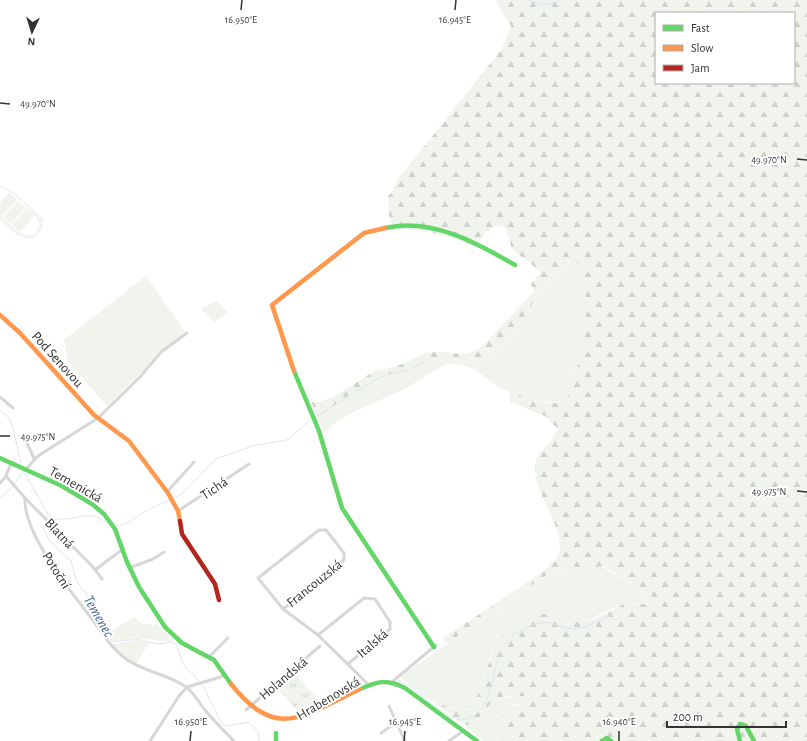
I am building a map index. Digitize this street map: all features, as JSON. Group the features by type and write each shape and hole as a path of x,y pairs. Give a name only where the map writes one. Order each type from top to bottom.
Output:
{"street":[{"path":"477,741 405,688 392,682 435,646 342,508 320,431 296,376 272,305 335,254 364,233 389,227 416,225 445,232 477,243 515,265"},
{"name":"Pod Senovou","path":"0,315 20,333 88,409 129,441 167,492 178,512 182,534 215,584 219,600"},
{"path":"98,418 140,377 161,352 187,333"},
{"path":"0,397 13,408"},
{"name":"Temenická","path":"24,469 34,458 98,418"},
{"path":"24,437 34,458"},
{"name":"Temenická","path":"0,458 69,490 100,510 114,527 130,568 146,600 169,632 184,644 210,656 216,662 243,706 251,716"},
{"path":"167,492 194,462"},
{"path":"0,483 6,476 12,464"},
{"name":"Tichá","path":"178,512 249,464"},
{"path":"6,476 25,498"},
{"name":"Blatná","path":"25,498 48,520 102,579"},
{"name":"Potoční","path":"25,498 24,508 36,538 50,559 57,574 112,648 139,666 187,687 221,729 234,741"},
{"name":"Francouzská","path":"323,528 329,532 344,553 344,560 283,609 258,578 323,528"},
{"path":"95,570 123,549"},
{"path":"130,568 152,559 164,552"},
{"name":"Italská","path":"318,634 364,598 375,599 390,622 390,629 348,663"},
{"path":"283,609 318,634 370,686"},
{"path":"210,656 228,638"},
{"name":"Holandská","path":"243,706 320,646"},
{"path":"150,741 179,696 187,687 202,684 224,676"},
{"name":"Hrabenovská","path":"333,710 351,696 370,686 383,682 392,682"},
{"path":"389,706 405,741"},
{"path":"381,733 397,722"},
{"path":"740,741 737,729 740,724 746,726 754,741"},
{"path":"269,730 279,734 276,741"},
{"path":"449,741 463,731"},
{"path":"602,741 607,738 611,741"}],"green space":[{"path":"495,0 807,0 807,741 503,741 501,724 504,714 512,707 528,702 528,697 511,696 497,700 485,709 477,723 466,725 432,702 452,708 468,707 478,695 497,640 525,619 541,614 550,615 568,623 585,621 594,619 622,605 624,602 633,604 650,603 654,598 605,567 601,566 578,571 563,570 549,573 448,643 442,639 544,571 558,556 560,543 557,532 542,496 535,472 536,461 540,453 554,437 557,428 545,416 510,402 509,391 538,402 546,403 561,402 567,398 581,356 586,317 584,277 580,267 575,261 571,261 563,267 539,294 510,338 493,356 476,363 447,360 427,361 398,373 379,376 325,411 318,420 311,401 317,402 324,400 343,391 376,371 397,366 427,353 465,353 475,351 480,348 534,292 531,284 541,272 512,249 506,228 498,225 485,233 475,247 435,233 415,230 394,230 389,215 388,196 392,192 398,179 502,49 511,26"},
{"path":"0,186 10,189 45,220 42,221 42,229 37,235 32,238 22,237 0,219 0,215 12,227 26,235 36,233 40,225 35,215 24,203 5,189 0,188"},
{"path":"9,192 17,200 2,216 0,214 0,203"},
{"path":"18,201 26,208 11,224 3,217"},
{"path":"27,208 35,215 20,232 12,225"},
{"path":"571,261 575,261 580,267 584,277 586,317 582,350 567,398 561,401 553,402 535,401 503,389 469,367 448,364 440,367 408,387 342,418 325,432 318,420 325,411 379,376 398,373 427,361 447,360 476,363 493,356 510,338 539,294 563,267"},
{"path":"146,276 185,332 157,353 144,370 107,406 68,362 64,340"},
{"path":"216,301 228,313 214,322 201,309"},
{"path":"601,566 654,598 650,603 622,605 576,623 560,619 492,652 478,695 468,707 438,704 423,696 400,677 549,573 563,570 578,571"},
{"path":"134,617 143,624 150,624 152,626 157,623 173,642 135,638 113,641 110,632"},
{"path":"136,640 149,643 136,664 112,646 114,644"},
{"path":"294,672 325,708 305,719 276,687"},
{"path":"514,696 528,697 528,702 513,705 503,741 484,741 466,727 466,725 477,723 484,710 491,703"}],"waterway":[{"path":"528,0 544,4 561,0"},
{"path":"315,417 380,377 407,370 425,362"},
{"name":"Temenec","path":"0,410 9,418 13,428 21,464"},
{"path":"174,498 181,495 216,459 252,446 287,440 312,419"},
{"name":"Temenec","path":"22,469 47,512 46,517"},
{"path":"15,484 22,472"},
{"path":"0,498 13,486"},
{"path":"115,526 128,522 169,500"},
{"path":"47,512 52,519 94,516 109,523"},
{"name":"Temenec","path":"46,520 43,528 49,540 71,561 77,582 87,595 99,619 108,626 112,642 136,639 158,644 173,642 179,650 184,665 200,682"},
{"path":"398,680 406,684 448,715 457,719 465,719 476,714 483,706 489,694 500,654 505,643 513,635 536,624 546,622 564,628 578,629 616,613"},
{"name":"Temenec","path":"202,684 222,724 226,726 249,722 258,732 259,741"}],"traffic: fast":[{"path":"385,228 419,226 436,229 453,234 485,248 515,265"},
{"path":"294,371 319,431 342,508 434,647"},
{"path":"0,458 62,486 92,504 104,514 115,529 127,562 139,587 165,627 182,643 214,660 231,684"},
{"path":"360,689 382,682 399,685 477,741"},
{"path":"740,741 737,729 740,724 746,726 754,741"},
{"path":"276,733 276,741"},
{"path":"602,741 607,738 611,741"}],"traffic: slow":[{"path":"294,371 272,305 364,233 385,228"},
{"path":"0,315 20,333 94,415 129,441 168,493 178,511 180,521"},
{"path":"231,684 247,702 262,713 276,718 291,718 305,715 360,689"}],"traffic: jam":[{"path":"180,521 182,534 215,584 219,600"}]}
